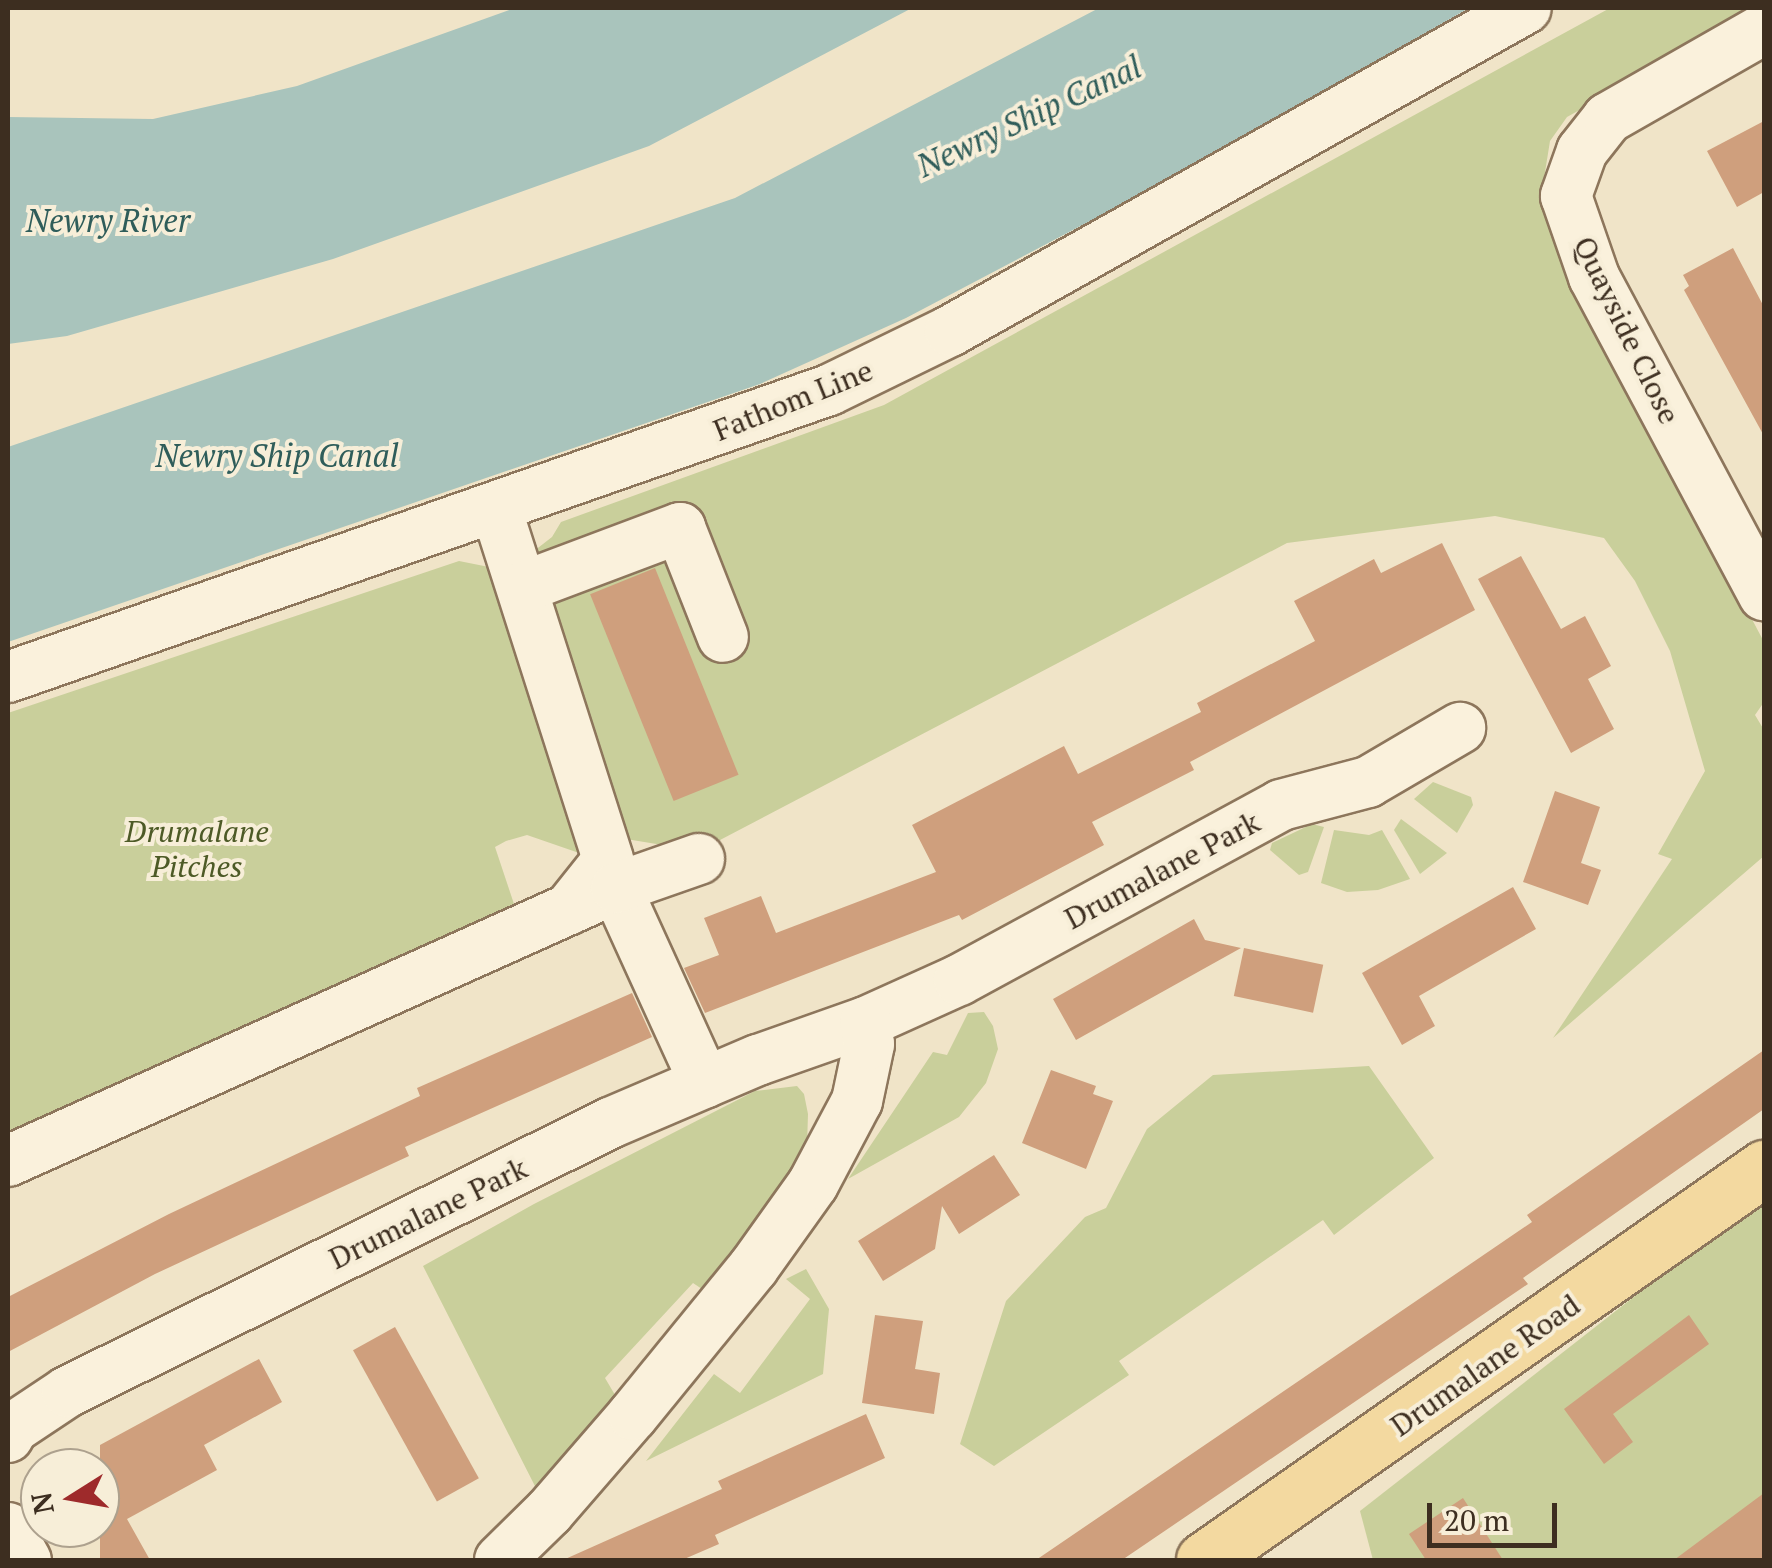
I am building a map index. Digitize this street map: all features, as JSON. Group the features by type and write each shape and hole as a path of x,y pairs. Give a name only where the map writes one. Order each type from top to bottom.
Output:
{"main road":[{"name":"Drumalane Road","path":"1204,1560 1764,1168"}],"street":[{"name":"Fathom Line","path":"8,677 829,390 950,332 1526,8"},
{"name":"Quayside Close","path":"1764,29 1608,118 1582,151 1566,196 1594,277 1764,595"},
{"path":"496,508 608,860 569,909"},
{"path":"523,587 680,528 724,636"},
{"name":"Drumalane Park","path":"9,1428 102,1375 610,1123 866,1022 959,980 1281,805 1368,782 1460,728"},
{"path":"8,1161 616,888 698,860"},
{"path":"616,888 705,1083"},
{"path":"500,1560 550,1512 633,1415 753,1268 813,1184 858,1101 868,1044 866,1022"},
{"path":"8,1528 26,1560"}],"green space":[{"name":"Drumalane Pitches","path":"1610,8 1762,8 1567,117 1550,141 1542,191 1563,252 1600,332 1764,642 1764,702 1755,715 1764,730 1764,856 1553,1038 1672,859 1658,854 1705,771 1670,651 1635,581 1604,538 1495,516 1287,543 699,851 626,839 582,854 527,835 506,841 495,847 518,916 8,1139 8,713 459,561 494,568 534,551 552,537 561,522 884,405"},
{"path":"1433,782 1471,797 1473,805 1457,833 1414,799"},
{"path":"1401,819 1447,853 1420,874 1394,830"},
{"path":"1312,824 1324,827 1308,872 1299,875 1270,850 1272,843"},
{"path":"1334,830 1369,835 1382,830 1410,879 1378,890 1347,892 1321,883"},
{"path":"984,1012 993,1026 998,1049 986,1083 959,1117 848,1179 933,1052 947,1055 968,1013"},
{"path":"1369,1066 1434,1158 1334,1235 1323,1220 1119,1361 1129,1375 994,1466 960,1444 1006,1301 1085,1217 1106,1208 1147,1129 1213,1075"},
{"path":"797,1086 804,1094 808,1114 807,1146 781,1205 711,1295 693,1283 605,1378 618,1400 539,1494 423,1266 534,1204 755,1091"},
{"path":"1764,1195 1764,1560 1373,1560 1360,1511"},
{"path":"806,1269 829,1309 823,1374 646,1461 714,1374 740,1393 810,1299 786,1279"}],"water":[{"name":"Newry River","path":"515,8 912,8 649,146 333,259 67,336 8,344 8,117 153,119 297,86"},
{"name":"Newry Ship Canal","path":"1099,8 1469,8 1164,182 906,318 760,384 8,642 8,447 735,198"}],"building":[{"path":"1764,121 1764,192 1737,207 1707,151"},
{"path":"1733,248 1764,307 1764,436 1684,290 1689,286 1683,275"},
{"path":"1442,543 1475,610 1190,762 1194,770 1092,822 1104,845 962,920 959,915 705,1013 684,968 719,955 704,918 761,896 776,933 936,872 912,825 1064,746 1078,774 1201,712 1197,703 1315,641 1294,601 1374,559 1381,573"},
{"path":"1521,556 1561,629 1585,616 1611,666 1588,679 1614,729 1571,753 1478,579"},
{"path":"655,568 739,775 674,801 590,594"},
{"path":"1555,791 1600,807 1581,863 1601,870 1588,905 1523,882"},
{"path":"1513,887 1536,929 1419,996 1435,1026 1402,1045 1362,973"},
{"path":"1194,919 1205,940 1241,948 1076,1040 1053,999"},
{"path":"1244,948 1323,965 1313,1013 1234,996"},
{"path":"632,993 652,1037 405,1147 409,1156 155,1274 8,1352 8,1297 169,1214 420,1096 417,1088"},
{"path":"1764,1050 1764,1109 1523,1278 1528,1284 1122,1560 1036,1560 1532,1222 1527,1215"},
{"path":"1051,1070 1096,1086 1093,1094 1113,1101 1086,1169 1022,1143"},
{"path":"994,1155 1020,1195 959,1234 942,1206 935,1249 883,1281 858,1241"},
{"path":"875,1315 923,1321 915,1369 940,1373 934,1414 862,1403"},
{"path":"1689,1315 1709,1344 1613,1414 1633,1442 1604,1464 1564,1409"},
{"path":"395,1327 479,1478 437,1502 353,1350"},
{"path":"259,1359 282,1402 204,1445 217,1470 127,1519 150,1560 100,1560 100,1548 120,1548 120,1448 100,1445"},
{"path":"866,1414 885,1458 715,1535 719,1544 682,1560 563,1560 722,1489 718,1481"},
{"path":"1764,1493 1764,1560 1674,1560"},
{"path":"1463,1498 1503,1560 1426,1560 1409,1534"}]}
